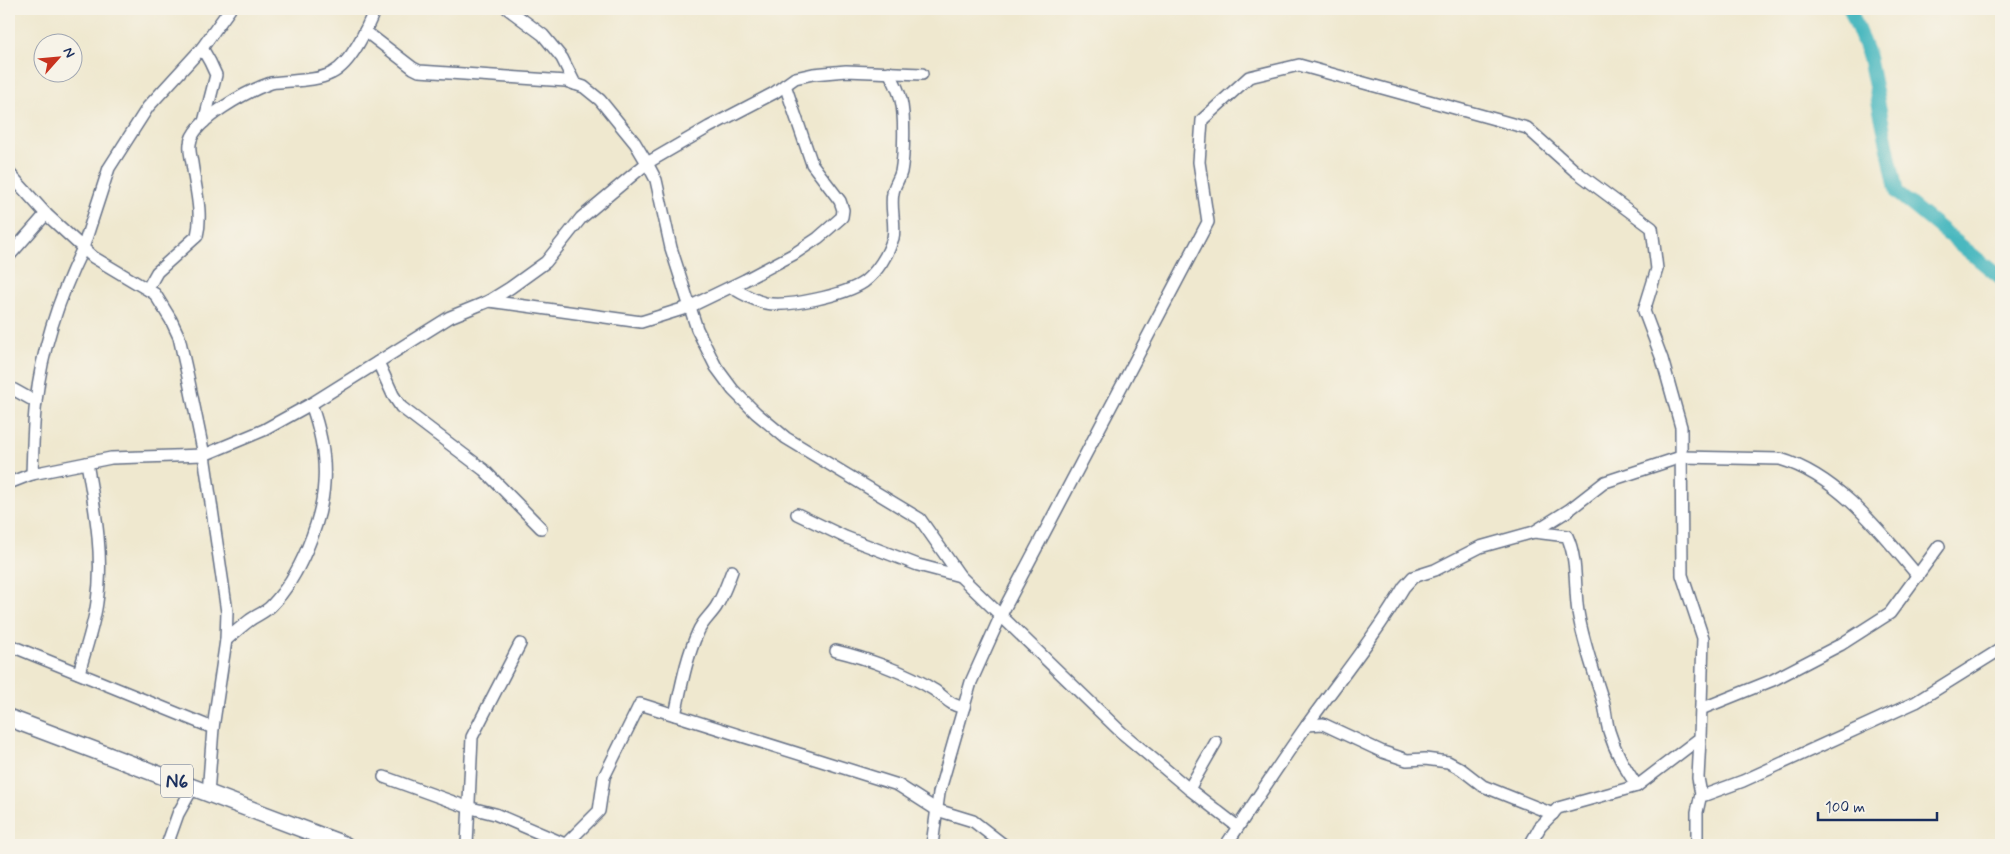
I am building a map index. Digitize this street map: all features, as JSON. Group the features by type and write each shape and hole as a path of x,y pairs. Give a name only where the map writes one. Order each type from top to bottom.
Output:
{"highway":[{"name":"N6","path":"9,718 345,845"}],"street":[{"path":"32,474 36,402 41,368 52,324 82,248 109,168 148,107 202,48 230,9"},
{"path":"148,288 157,272 193,242 197,236 199,220 190,145 194,131 228,104 263,86 331,74 345,63 365,31 375,9"},
{"path":"508,9 543,35 562,58 575,84"},
{"path":"365,31 413,68 419,70 547,79 584,87 600,100 635,143 656,180 671,248 697,329 716,367 733,390 756,414 786,438 920,520 960,576 1121,732 1238,827"},
{"path":"202,48 216,75 204,122"},
{"path":"932,845 939,793 971,682 1001,615 1208,222 1199,162 1202,120 1249,77 1299,65 1527,128 1574,170 1652,228 1657,269 1644,310 1662,359 1681,427 1682,574 1703,638 1698,778 1701,794 1697,812 1697,845"},
{"path":"9,483 32,474 112,458 204,455 264,430 311,404 450,317 489,301 510,288 546,262 581,218 647,164 795,78 813,74 846,71 922,74"},
{"path":"731,287 764,303 790,304 851,289 863,282 876,270 886,254 893,237 892,195 900,175 902,163 901,99 890,72"},
{"path":"489,301 641,322 689,307 794,254 818,238 842,217 844,210 840,201 812,164 785,85"},
{"path":"9,173 46,214 82,248 93,257 148,288 160,301 178,338 197,414 227,612 226,640 213,728 208,794"},
{"path":"9,256 46,214"},
{"path":"378,362 393,395 401,407 484,470 541,528"},
{"path":"9,387 36,402"},
{"path":"226,640 250,620 271,607 286,588 304,556 320,512 324,474 319,427 311,404"},
{"path":"1226,845 1307,725 1357,659 1412,577 1435,570 1480,547 1534,532 1564,513 1605,482 1681,456 1780,458 1795,463 1827,481 1842,493 1890,541 1918,576"},
{"path":"78,673 97,603 100,577 97,520 87,463"},
{"path":"1564,513 1575,570 1576,597 1582,632 1619,759 1637,786"},
{"path":"796,514 845,537 918,565 960,576"},
{"path":"1534,532 1567,536"},
{"path":"1701,709 1773,680 1840,646 1890,613 1939,546"},
{"path":"675,715 688,660 697,633 725,592 732,571"},
{"path":"466,845 472,737 520,644"},
{"path":"9,645 213,728"},
{"path":"1701,794 1705,795 1743,781 1916,702 2001,649"},
{"path":"836,651 872,662 912,679 932,689 952,705 964,707"},
{"path":"384,777 467,808 495,814 566,845 599,811 604,777 640,704 898,785 937,810 972,821 1004,845"},
{"path":"1307,725 1323,724 1383,752 1407,760 1425,759 1448,762 1491,790 1553,814"},
{"path":"1530,845 1540,827 1558,808 1637,786 1700,738"},
{"path":"1189,789 1216,742"},
{"path":"167,845 178,814 193,787"}],"waterway":[{"path":"1850,9 1869,57 1897,193 2001,278"}]}
